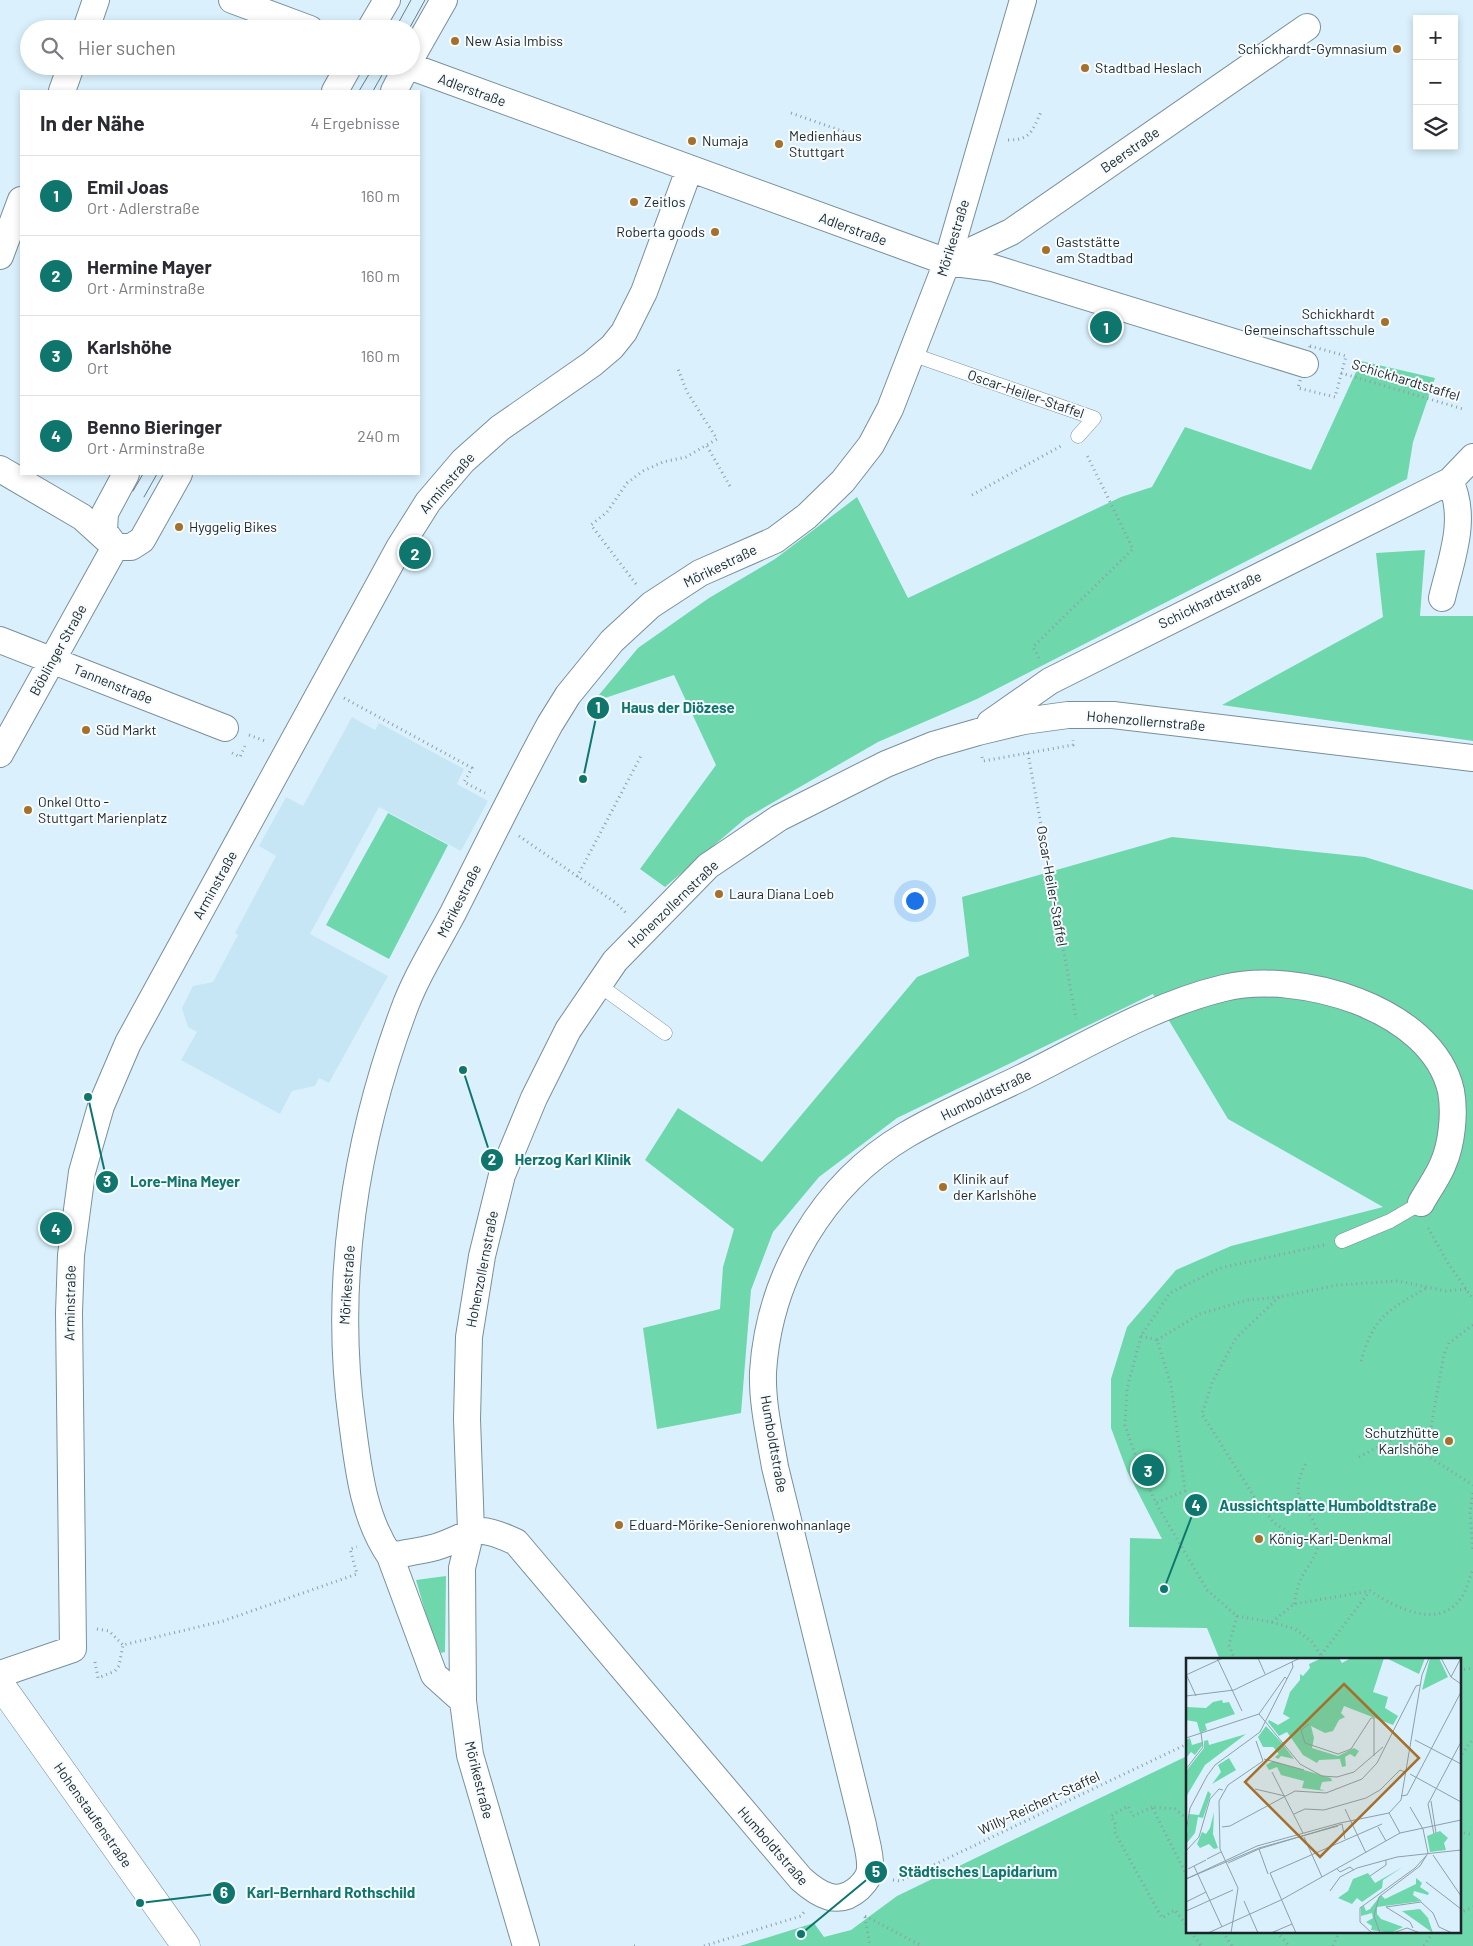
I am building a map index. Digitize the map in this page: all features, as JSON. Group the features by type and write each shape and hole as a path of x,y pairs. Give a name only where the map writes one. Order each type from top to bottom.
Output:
{"street":[{"path":"89,20 96,0"},
{"path":"232,0 286,20"},
{"path":"375,20 387,0"},
{"path":"420,42 444,0"},
{"name":"Mörikestraße","path":"526,1946 470,1755 464,1701 434,1675 361,1484 347,1388 343,1339 346,1278 356,1179 376,1094 404,1010 550,724 568,695 612,641 651,605 700,573 775,540 807,516 843,481 871,444 890,409 947,262 1024,0"},
{"name":"Beerstraße","path":"947,262 1011,232 1307,26"},
{"name":"Adlerstraße","path":"420,70 689,170 947,262 993,268 1304,366"},
{"path":"62,90 68,75"},
{"path":"336,90 343,75"},
{"path":"395,90 403,75"},
{"name":"Arminstraße","path":"0,1674 74,1649 69,1313 71,1255 82,1172 101,1106 128,1044 399,548 428,502 462,461 500,428 592,364 612,347 624,332 644,292 689,170"},
{"path":"0,256 20,203"},
{"name":"Schickhardtstraße","path":"978,732 1050,681 1450,481 1473,457"},
{"path":"0,469 82,517 115,547 131,547 142,540 178,475"},
{"path":"115,547 104,530 105,513 125,475"},
{"path":"1442,598 1459,522 1456,496 1450,481"},
{"name":"Böblinger Straße","path":"0,754 115,547"},
{"name":"Tannenstraße","path":"0,640 53,660 228,740"},
{"name":"Hohenzollernstraße","path":"464,1701 462,1568 471,1531 467,1419 469,1337 482,1256 502,1175 534,1098 568,1030 615,961 708,866 771,824 886,764 933,745 1024,721 1068,715 1113,715 1473,758"},
{"name":"Humboldtstraße","path":"384,1548 436,1547 471,1531 493,1531 516,1542 801,1879 816,1893 839,1898 855,1892 868,1877 870,1867 863,1825 775,1467 765,1407 763,1374 768,1329 782,1283 806,1235 834,1195 868,1162 906,1135 1113,1032 1174,1003 1226,987 1270,984 1314,988 1353,1000 1393,1018 1418,1036 1440,1063 1451,1092 1451,1130 1444,1163 1420,1202"},
{"name":"Hohenstaufenstraße","path":"0,1684 186,1946"}],"lane":[{"name":"Oscar-Heiler-Staffel","path":"911,354 1094,418 1078,436"},
{"path":"599,985 666,1033"},
{"path":"1342,1241 1390,1221 1420,1202"}],"path":[{"path":"982,141 1022,140 1032,132 1040,112"},
{"path":"791,113 856,136"},
{"name":"Schickhardtstaffel","path":"1346,356 1335,397 1304,366 1346,356"},
{"path":"651,605 591,525 607,512 627,483 643,471 663,462 686,457 717,439 686,392 678,368"},
{"name":"Schickhardtstaffel","path":"1341,373 1464,409"},
{"path":"972,495 1078,436"},
{"name":"Oscar-Heiler-Staffel","path":"1033,647 1133,549 1078,436"},
{"path":"707,446 731,488"},
{"path":"356,704 472,768 464,782 491,796"},
{"path":"228,740 240,757 249,734 265,741"},
{"path":"986,761 1071,745"},
{"name":"Oscar-Heiler-Staffel","path":"1028,753 1076,1019"},
{"path":"577,877 642,754"},
{"path":"516,834 616,904"},
{"path":"1420,1202 1428,1228 1448,1263 1473,1299"},
{"path":"1323,1658 1312,1642 1295,1629 1271,1622 1237,1616 1207,1590 1156,1503 1139,1466 1125,1426 1127,1389 1141,1336 1170,1293 1220,1268 1342,1241"},
{"path":"1141,1336 1157,1340 1200,1314 1246,1300 1279,1297 1337,1285 1397,1281 1446,1291 1467,1289"},
{"path":"1361,1361 1367,1338 1381,1317 1429,1287"},
{"path":"1279,1297 1236,1338 1212,1384 1202,1414 1255,1498 1274,1523 1297,1537 1318,1543"},
{"path":"1473,1325 1449,1343 1444,1354 1426,1454 1473,1485"},
{"path":"1156,1503 1184,1491 1171,1385 1157,1340"},
{"path":"1359,1457 1393,1439 1429,1440"},
{"path":"1294,1604 1300,1580 1316,1554 1318,1543 1315,1523 1298,1498 1299,1476 1306,1463"},
{"path":"1473,1493 1470,1512 1473,1552"},
{"path":"123,1645 223,1621 357,1574 350,1549 384,1548"},
{"path":"1271,1622 1294,1604 1370,1591 1385,1601 1423,1616 1445,1613 1462,1596 1473,1569"},
{"path":"1322,1655 1370,1591"},
{"path":"1234,1658 1229,1646 1237,1616"},
{"path":"101,1629 109,1630 123,1645"},
{"path":"106,1676 119,1666 123,1645"},
{"path":"1460,1670 1473,1668"},
{"path":"1460,1757 1473,1739"},
{"name":"Willy-Reichert-Staffel","path":"900,1881 1186,1744"},
{"path":"1186,1818 1175,1809 1152,1807 1133,1816 1128,1806 1111,1816 1116,1825 1114,1831 1162,1918 1175,1910 1186,1925"},
{"path":"1152,1807 1186,1874"},
{"path":"1460,1832 1473,1835"},
{"path":"1460,1913 1473,1907"},
{"path":"704,1946 801,1916"},
{"path":"865,1916 870,1946"},
{"path":"886,1927 922,1946"},
{"path":"1192,1934 1201,1946"},
{"path":"1224,1934 1232,1946"},
{"path":"1279,1934 1289,1946"},
{"path":"1333,1946 1338,1934"},
{"path":"1424,1946 1432,1934"}],"shaded area":[{"path":"352,717 375,730 379,723 464,769 457,784 488,801 461,851 379,807 310,934 388,976 329,1083 319,1078 315,1086 292,1091 280,1114 181,1060 197,1032 188,1027 182,1008 193,986 213,982 238,935 235,933 276,856 259,846 286,797 303,806"}],"green space":[{"path":"1361,361 1435,378 1413,442 1407,479 977,699 878,742 746,818 665,887 640,869 716,765 674,675 593,702 638,648 709,598 775,559 857,497 908,598 1121,497 1152,487 1185,427 1311,470"},
{"path":"1425,550 1420,616 1473,616 1473,741 1222,705 1383,617 1376,553"},
{"path":"388,813 448,845 389,959 326,925"},
{"path":"1172,837 1365,857 1473,890 1473,1946 740,1946 814,1923 824,1937 851,1930 897,1896 1186,1756 1186,1934 1460,1934 1460,1658 1219,1658 1207,1628 1129,1627 1130,1538 1162,1539 1127,1471 1111,1428 1111,1379 1127,1327 1176,1270 1231,1246 1383,1207 1228,1119 1153,994 897,1118 819,1177 773,1232 751,1290 741,1413 657,1429 643,1328 720,1309 723,1267 734,1229 645,1160 678,1108 762,1162 917,977 969,956 962,897"},
{"path":"446,1576 445,1652 441,1653 430,1628 416,1580"}],"tram line":[{"path":"400,20 411,0"},
{"path":"414,20 425,0"},
{"path":"360,90 369,75"},
{"path":"374,90 382,75"},
{"path":"133,491 142,475"},
{"path":"144,497 156,475"}],"place":[{"name":"New Asia Imbiss","path":"455,41"},
{"name":"Schickhardt-Gymnasium","path":"1397,49"},
{"name":"Stadtbad Heslach","path":"1085,68"},
{"name":"Numaja","path":"692,141"},
{"name":"Medienhaus Stuttgart","path":"779,144"},
{"name":"Zeitlos","path":"634,202"},
{"name":"Roberta goods","path":"715,232"},
{"name":"Gaststätte am Stadtbad","path":"1046,250"},
{"name":"Schickhardt Gemeinschaftsschule","path":"1385,322"},
{"name":"Emil Joas","path":"1106,327"},
{"name":"Hyggelig Bikes","path":"179,527"},
{"name":"Hermine Mayer","path":"415,553"},
{"name":"Süd Markt","path":"86,730"},
{"name":"Haus der Diözese","path":"583,779"},
{"name":"Onkel Otto - Stuttgart Marienplatz","path":"28,810"},
{"name":"Laura Diana Loeb","path":"719,894"},
{"name":"Herzog Karl Klinik","path":"463,1070"},
{"name":"Lore-Mina Meyer","path":"88,1097"},
{"name":"Klinik auf der Karlshöhe","path":"943,1187"},
{"name":"Benno Bieringer","path":"56,1228"},
{"name":"Schutzhütte Karlshöhe","path":"1449,1441"},
{"name":"Karlshöhe","path":"1148,1470"},
{"name":"Eduard-Mörike-Seniorenwohnanlage","path":"619,1525"},
{"name":"König-Karl-Denkmal","path":"1259,1539"},
{"name":"Aussichtsplatte Humboldtstraße","path":"1164,1589"},
{"name":"Karl-Bernhard Rothschild","path":"140,1903"},
{"name":"Städtisches Lapidarium","path":"801,1934"}]}
